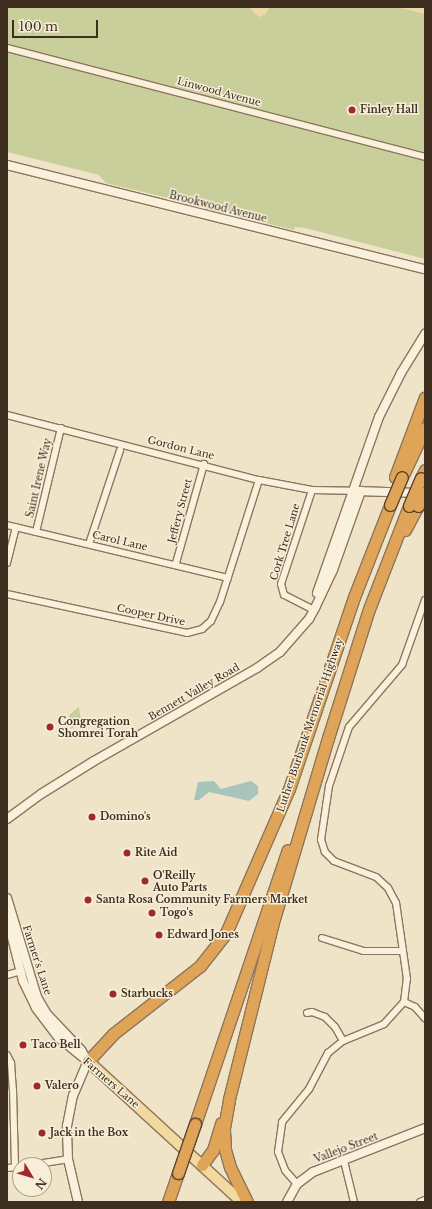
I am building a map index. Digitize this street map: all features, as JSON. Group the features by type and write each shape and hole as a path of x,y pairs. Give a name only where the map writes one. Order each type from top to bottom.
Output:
{"highway":[{"path":"398,477 425,398"},
{"name":"Luther Burbank Memorial Highway","path":"88,1061 113,1034 200,966 226,933 289,789 366,564 398,477 425,428"},
{"name":"Luther Burbank Memorial Highway","path":"328,738 371,602 413,506 423,474"},
{"path":"413,506 425,493"},
{"path":"202,1165 214,1147 229,1099 276,914 328,738"},
{"path":"168,1202 223,1036 328,738"},
{"path":"229,1099 224,1128 225,1149 232,1173 247,1202"}],"main road":[{"name":"Farmers Lane","path":"88,1061 242,1202"}],"street":[{"name":"Linwood Avenue","path":"7,48 425,158"},
{"name":"Brookwood Avenue","path":"7,165 425,269"},
{"name":"Bennett Valley Road","path":"303,625 384,404 425,334"},
{"name":"Gordon Lane","path":"7,415 204,464 259,480 312,490 351,491"},
{"name":"Saint Irene Way","path":"36,532 61,428"},
{"path":"89,544 120,450"},
{"name":"Jeffery Street","path":"176,564 204,464"},
{"name":"Cooper Drive","path":"7,594 187,633 202,629 211,621 228,578 259,480"},
{"name":"Cork Tree Lane","path":"310,608 284,595 281,584 312,490"},
{"path":"351,491 425,493"},
{"name":"Bennett Valley Road","path":"7,819 41,794 94,761 263,664 284,648 312,614 329,578 361,491"},
{"name":"Carol Lane","path":"7,525 176,564 228,578"},
{"path":"7,563 16,527"},
{"path":"297,1184 281,1161 278,1152 279,1130 287,1113 309,1089 328,1053 343,1041 379,1027 395,1014 404,1002 407,979 399,911 388,888 369,874 334,861 325,852 321,840 329,786 349,727 402,665 425,600"},
{"name":"Farmer's Lane","path":"7,898 37,997 47,1014 81,1050 88,1061"},
{"name":"Farmers Lane","path":"7,918 21,971 31,998 42,1017 64,1043 88,1061"},
{"path":"322,938 364,951 403,951"},
{"path":"7,976 21,971"},
{"path":"404,1002 414,1007 425,1018"},
{"path":"307,1013 312,1012 325,1017 335,1026 343,1041"},
{"path":"7,1055 11,1063 17,1157"},
{"path":"78,1202 68,1159 69,1111 75,1089 88,1061"},
{"name":"Vallejo Street","path":"287,1202 297,1184 313,1172 425,1128"},
{"path":"52,1162 68,1159"},
{"path":"344,1161 354,1202"},
{"path":"420,1202 425,1200"}],"green space":[{"path":"7,7 425,7 425,259 305,228 295,227 294,230 197,206 189,199 179,196 168,198 106,183 99,175 7,152"},
{"path":"79,707 81,722 71,729 69,715"}],"sand":[{"path":"249,7 270,7 265,15 259,17"},
{"path":"396,7 425,7 425,14"}],"water":[{"path":"214,781 221,789 251,781 258,786 258,794 249,801 209,792 199,800 194,800 198,782"}],"place":[{"name":"Finley Hall","path":"352,110"},
{"name":"Congregation Shomrei Torah","path":"50,727"},
{"name":"Domino's","path":"92,817"},
{"name":"Rite Aid","path":"127,853"},
{"name":"O'Reilly Auto Parts","path":"145,881"},
{"name":"Santa Rosa Community Farmers Market","path":"88,900"},
{"name":"Togo's","path":"152,913"},
{"name":"Edward Jones","path":"159,935"},
{"name":"Starbucks","path":"113,994"},
{"name":"Taco Bell","path":"23,1045"},
{"name":"Valero","path":"37,1086"},
{"name":"Jack in the Box","path":"42,1133"}]}
